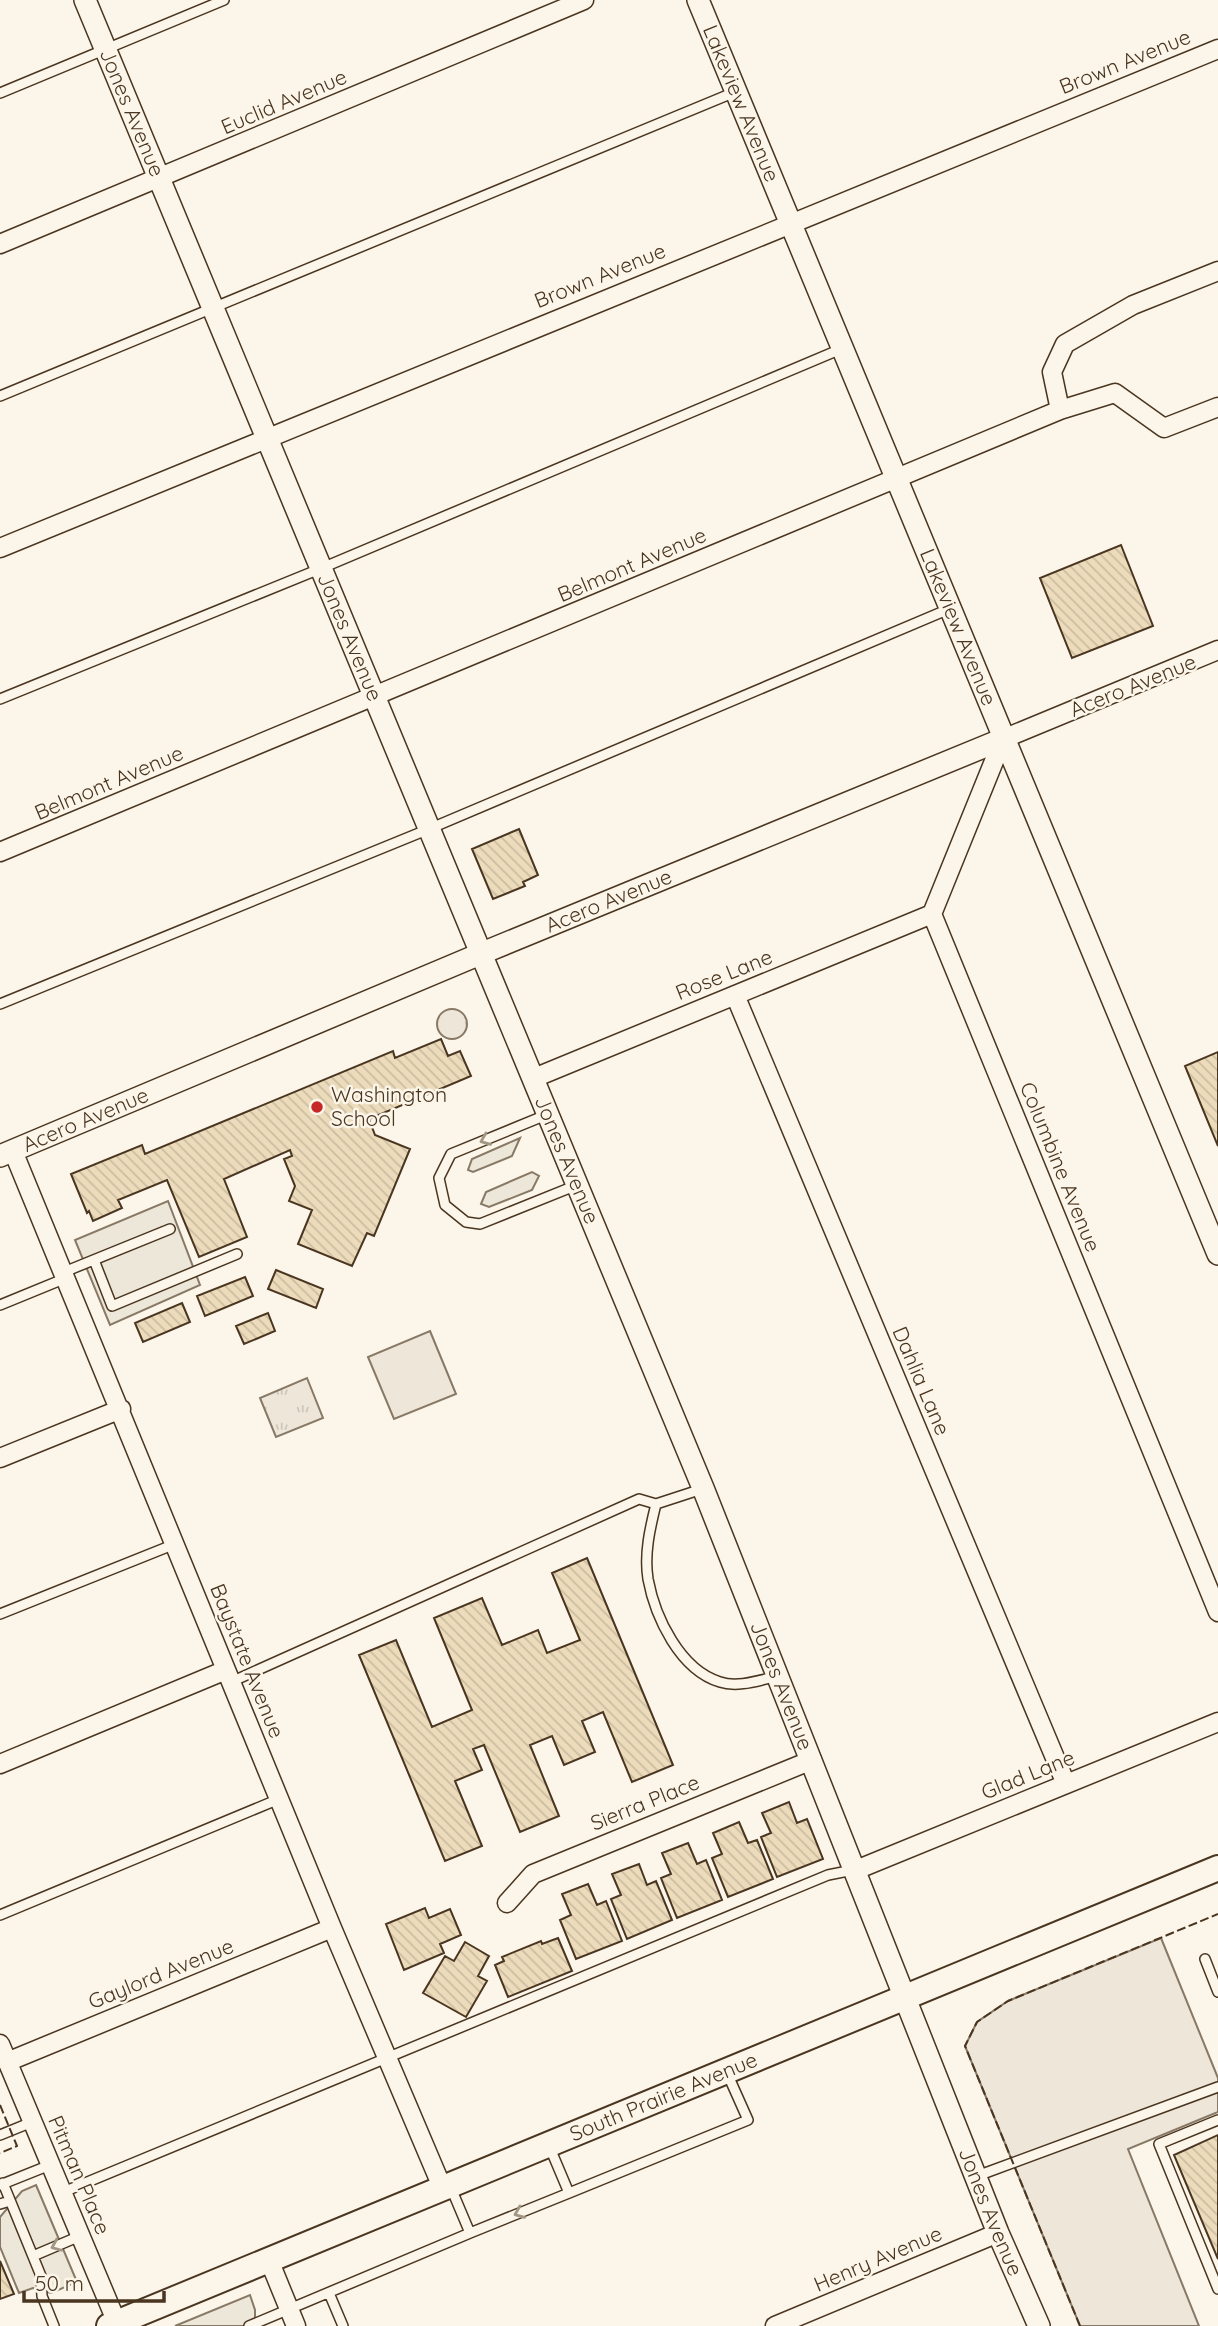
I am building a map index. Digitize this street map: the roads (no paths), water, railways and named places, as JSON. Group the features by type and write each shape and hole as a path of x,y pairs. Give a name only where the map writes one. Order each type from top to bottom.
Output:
{"main road":[{"name":"South Prairie Avenue","path":"113,2324 144,2315 445,2185 1218,1868"}],"street":[{"name":"Jones Avenue","path":"85,0 703,1488 998,2233 1039,2326"},
{"name":"Euclid Avenue","path":"0,244 584,0"},
{"name":"Lakeview Avenue","path":"698,0 895,481 1218,1254"},
{"name":"Brown Avenue","path":"0,548 789,222 1218,49"},
{"path":"1060,410 1052,372 1065,344 1133,305 1218,271"},
{"name":"Belmont Avenue","path":"0,852 1060,410 1115,393 1164,428 1218,407"},
{"name":"Acero Avenue","path":"7,1154 480,954 1218,650"},
{"path":"932,914 1003,739"},
{"name":"Rose Lane","path":"534,1078 932,914"},
{"name":"Columbine Avenue","path":"932,914 1218,1612"},
{"name":"Dahlia Lane","path":"735,995 1066,1784"},
{"name":"Baystate Avenue","path":"7,1154 65,1275 332,1928 445,2185"},
{"path":"0,1458 121,1409"},
{"path":"0,1763 228,1676"},
{"name":"Glad Lane","path":"856,1870 1218,1721"},
{"name":"Sierra Place","path":"507,1903 533,1874 812,1760"},
{"name":"Gaylord Avenue","path":"8,2062 332,1928"},
{"name":"Pitman Place","path":"0,2044 80,2236 113,2324"},
{"name":"Henry Avenue","path":"775,2326 998,2233"},
{"path":"269,2260 293,2318"}],"lane":[{"path":"0,93 224,0"},
{"path":"0,396 736,92"},
{"path":"0,699 322,568 841,349"},
{"path":"0,1004 429,829 950,609"},
{"path":"548,1114 452,1154 439,1178 444,1205 466,1222 480,1224 578,1184"},
{"path":"0,1305 94,1260 170,1229"},
{"path":"94,1260 112,1306 237,1254"},
{"path":"228,1676 639,1500 656,1504 703,1488"},
{"path":"656,1504 647,1542 648,1580 672,1644 691,1665 718,1682 737,1685 779,1676"},
{"path":"0,1614 175,1544"},
{"path":"0,1915 279,1799"},
{"path":"61,2193 828,1875 856,1870"},
{"path":"1205,1959 1218,1992"},
{"path":"249,2326 293,2318 329,2293 748,2120 726,2070"},
{"path":"976,2176 1218,2087"},
{"path":"1218,2120 1158,2144 1218,2289"},
{"path":"0,2135 32,2122"},
{"path":"548,2143 569,2193"},
{"path":"50,2165 2,2184 41,2276 44,2304 54,2326"},
{"path":"445,2185 470,2233"},
{"path":"0,2204 10,2201"},
{"path":"33,2256 80,2236"},
{"path":"329,2293 343,2326"}],"place":[{"name":"Washington School","path":"317,1107"}]}
